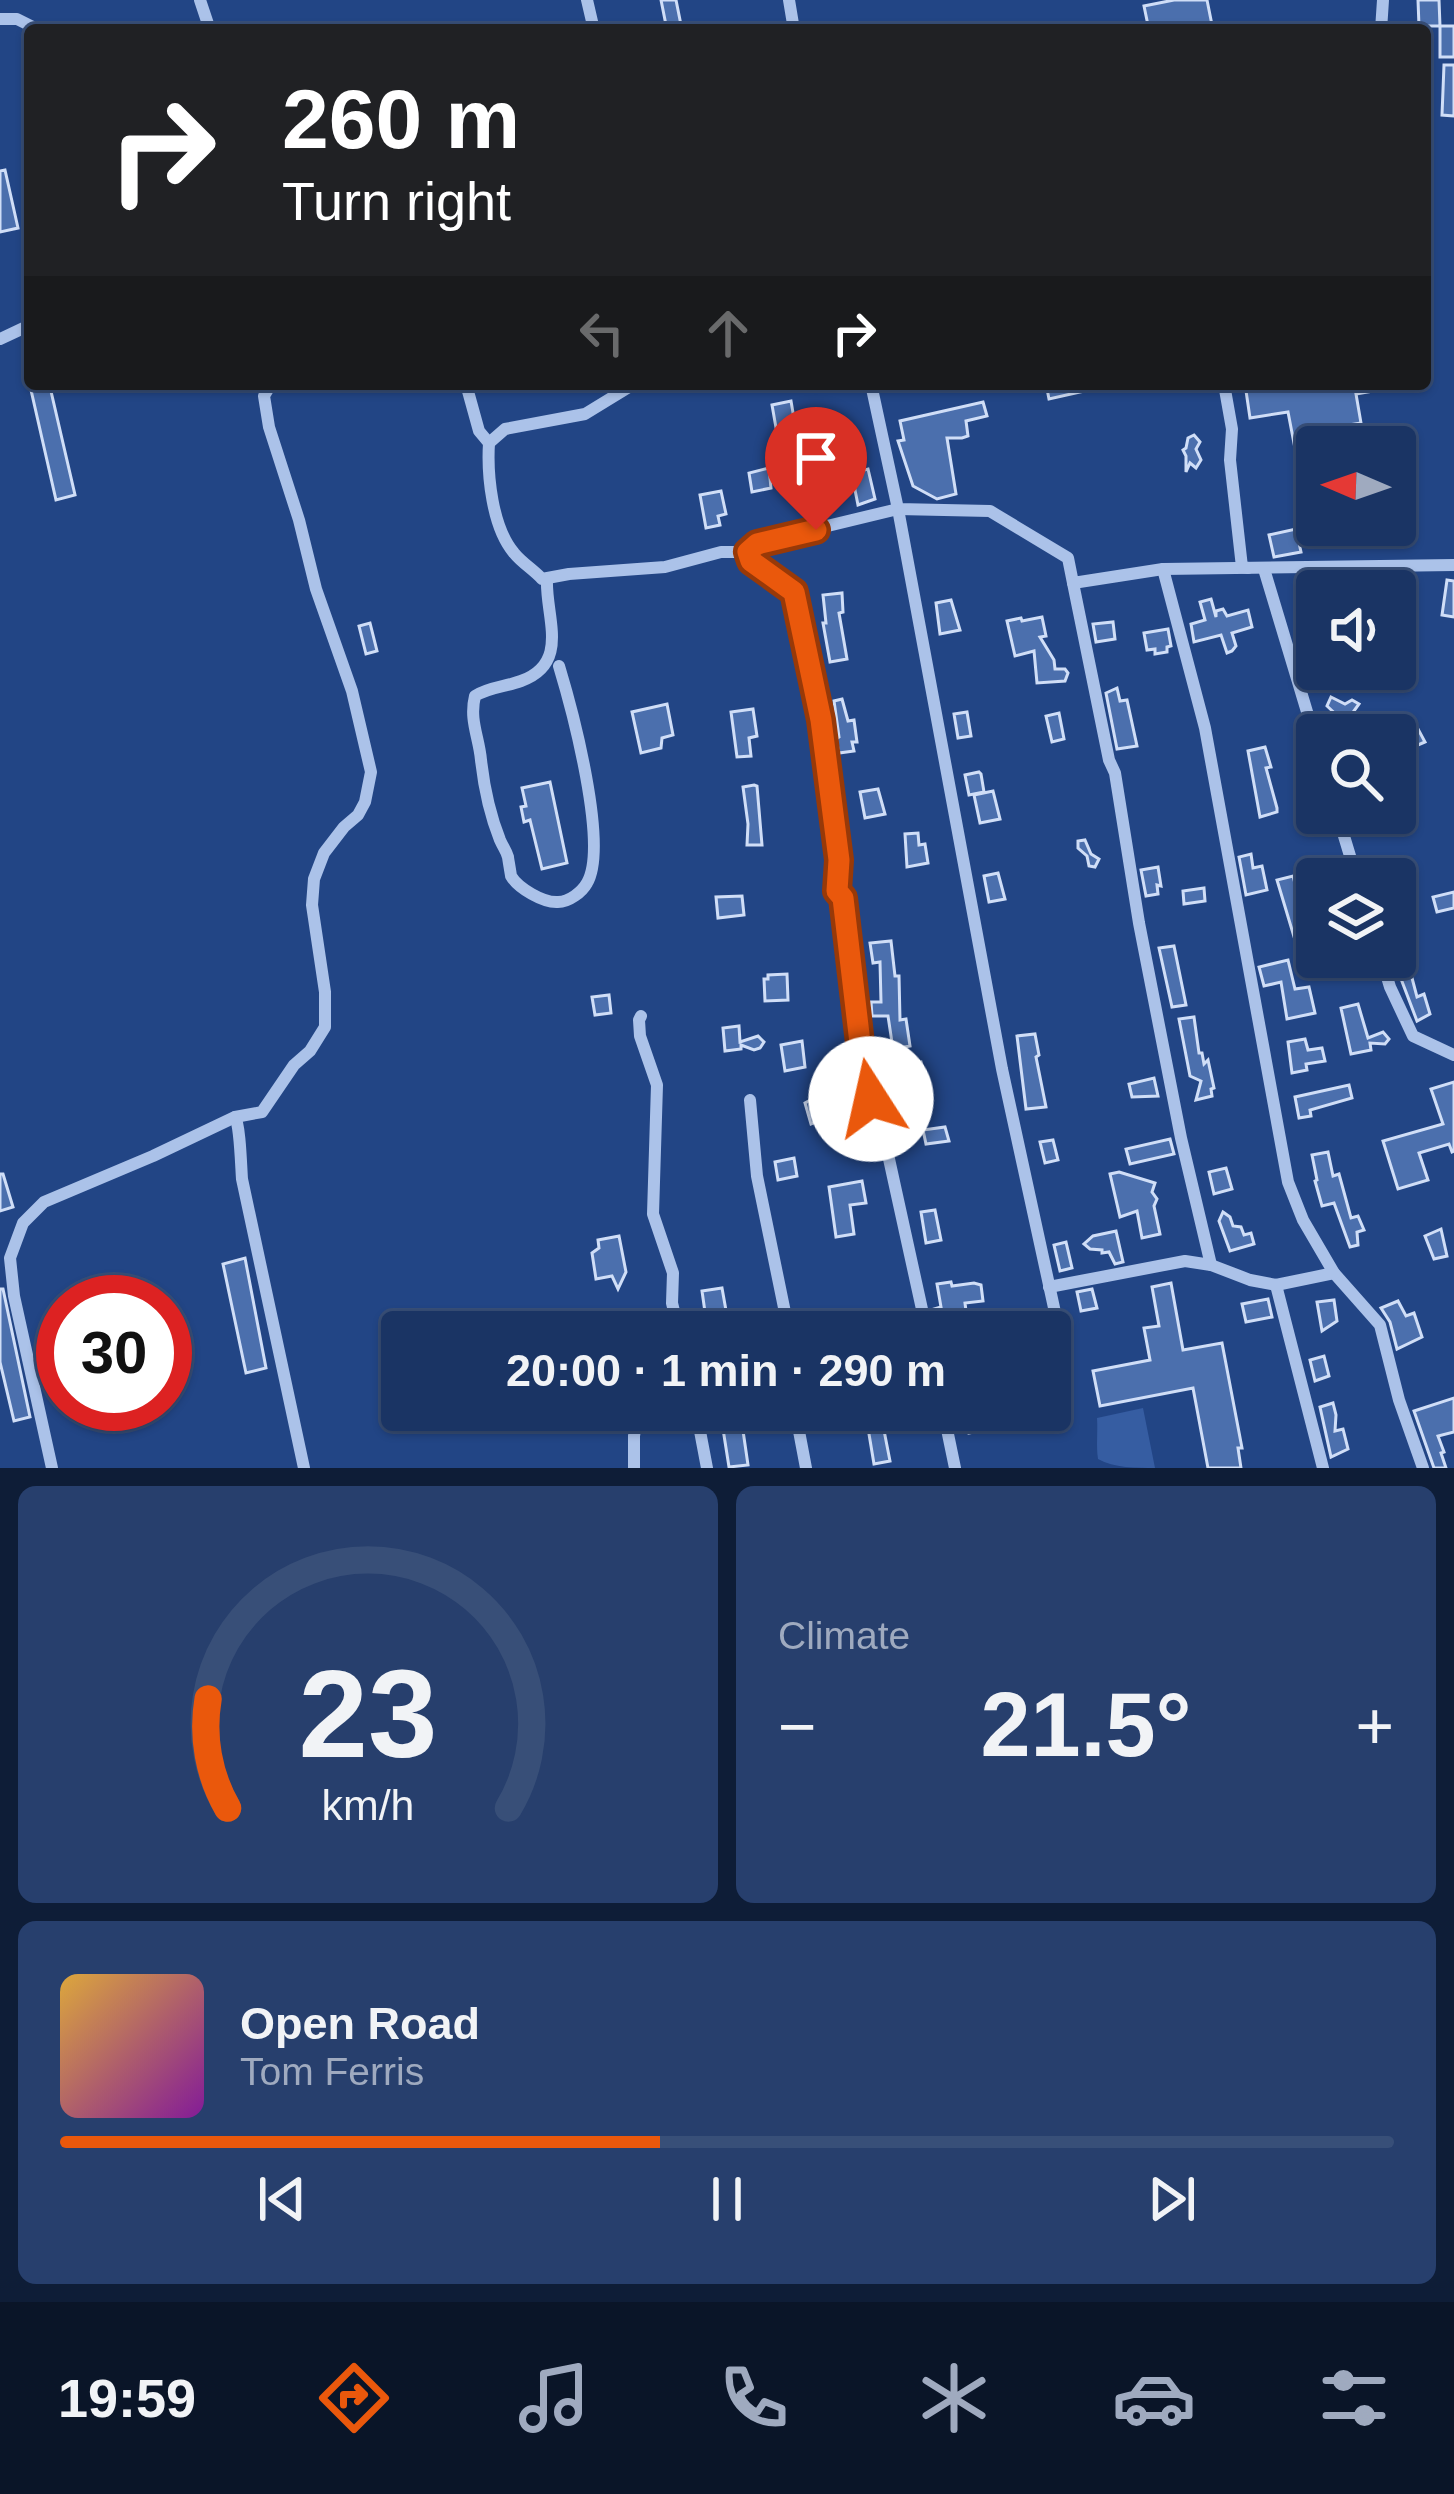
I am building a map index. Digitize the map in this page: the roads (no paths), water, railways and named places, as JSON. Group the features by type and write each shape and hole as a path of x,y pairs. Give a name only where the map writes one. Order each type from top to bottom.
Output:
{"street":[{"path":"52,1468 14,1296 10,1258 23,1223 44,1202 235,1117 262,1112 325,1028 325,992 312,905 314,879 325,853 365,802 371,772 352,691 316,589 269,427 264,396 268,390"},
{"path":"468,390 478,431 489,443 489,483 501,530 513,553 542,579 665,567 721,552 748,552 757,544 898,509 990,511 1068,558 1108,760 1115,773 1181,1138 1211,1265"},
{"path":"489,443 506,429 585,414 624,390"},
{"path":"872,390 1002,1069 1054,1311"},
{"path":"1225,390 1242,567 1259,569"},
{"path":"748,552 751,561 794,592 821,720 839,860 837,891 843,898 872,1116 882,1127 921,1311"},
{"path":"1073,583 1163,569 1454,565"},
{"path":"1163,569 1205,728 1288,1182 1303,1220 1334,1273 1380,1325 1423,1468"},
{"path":"1259,569 1307,714"},
{"path":"547,579 553,628 548,661 534,676 487,688 476,696 472,720 489,806 511,875 532,894 560,903 588,882 595,836 583,752 559,666"},
{"path":"1387,978 1413,1036 1454,1055"},
{"path":"641,1016 640,1036 657,1085 653,1214 674,1273 674,1311"},
{"path":"750,1100 758,1176 785,1311"},
{"path":"235,1117 241,1128 242,1179 304,1468"},
{"path":"1049,1287 1185,1261 1276,1286 1334,1273"},
{"path":"1276,1286 1323,1468"},
{"path":"634,1468 635,1431"},
{"path":"700,1431 707,1468"},
{"path":"799,1431 806,1468"},
{"path":"947,1431 955,1468"}]}
